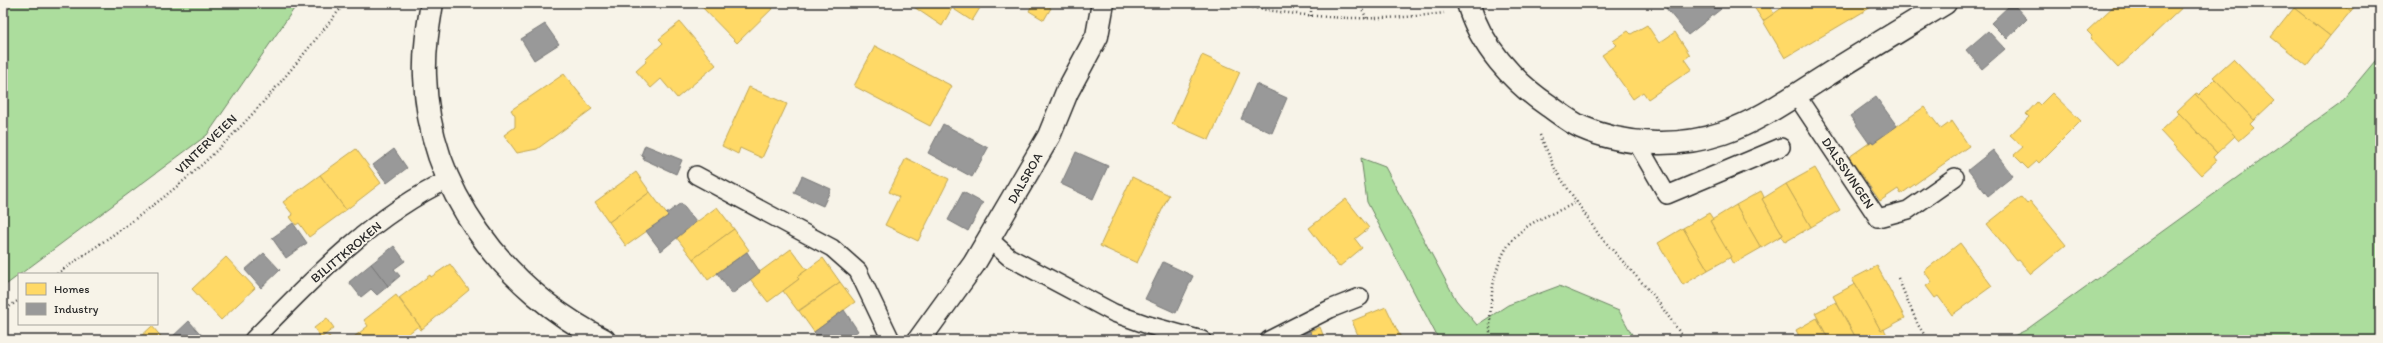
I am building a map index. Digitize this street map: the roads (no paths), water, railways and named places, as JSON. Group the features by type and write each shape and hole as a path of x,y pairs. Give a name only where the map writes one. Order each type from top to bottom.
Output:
{"street":[{"path":"432,3 425,50 428,104 440,154 450,179 472,223 504,265 522,284 562,316 604,340"},
{"name":"DALSROA","path":"919,340 958,288 990,240 1049,136 1067,92 1097,36 1103,3"},
{"path":"1469,5 1486,43 1506,68 1531,94 1580,127 1607,137 1637,143 1691,140 1724,133 1796,95 1945,3"}],"lane":[{"name":"DALSSVINGEN","path":"1796,95 1878,218 1908,210 1955,177"},
{"path":"1637,143 1667,195 1781,147"},
{"path":"696,175 832,248 858,271 891,340"},
{"name":"BILITTKROKEN","path":"253,340 305,285 364,234 426,190 450,179"},
{"path":"990,240 1009,257 1114,313 1148,326 1202,340"},
{"path":"1269,340 1330,309 1360,297"}]}
